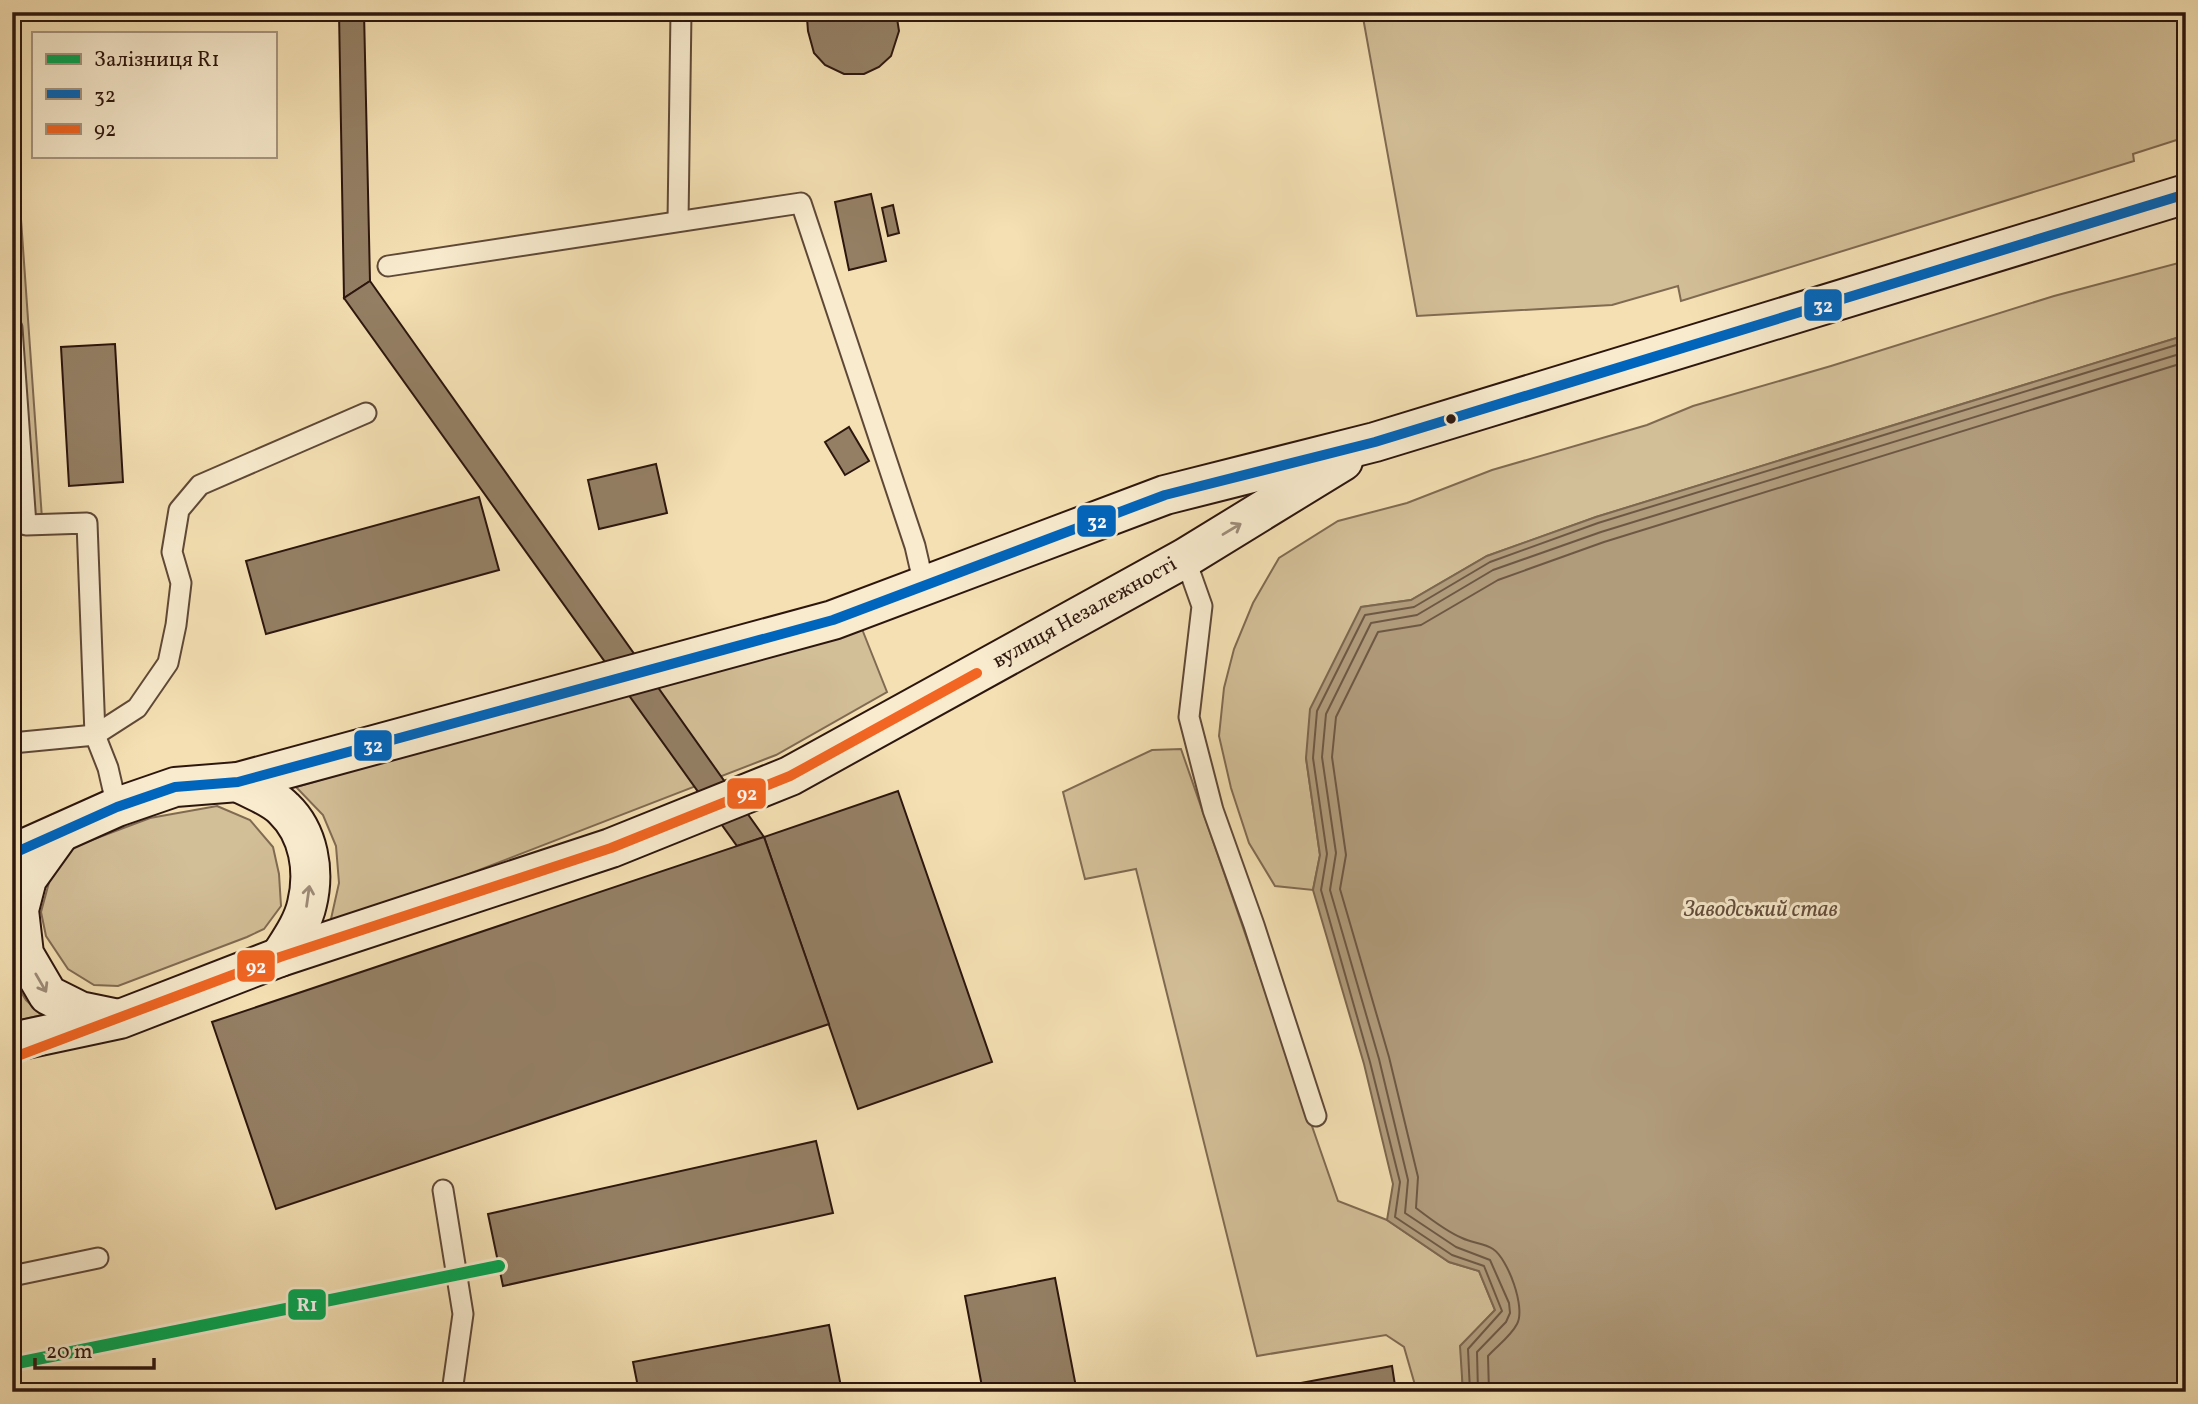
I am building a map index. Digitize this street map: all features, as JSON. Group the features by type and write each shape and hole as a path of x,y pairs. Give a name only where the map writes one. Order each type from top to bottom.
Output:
{"main road":[{"name":"вулиця Незалежності","path":"12,855 117,807 175,788 237,782 833,620 1165,495 1375,442 2186,194"},
{"name":"вулиця Незалежності","path":"12,1042 120,1019 280,957 611,848 790,776 1185,558 1375,442"},
{"path":"237,782 283,807 303,833 311,871 307,906 297,930 280,957"},
{"path":"60,833 27,880 19,910 24,954 48,995 80,1011 120,1019"}],"lane":[{"path":"678,221 681,12"},
{"path":"388,266 801,203 915,545 925,585"},
{"path":"12,328 26,526 87,523 95,735 108,768 117,807"},
{"path":"12,743 95,735 137,708 168,663 181,583 172,552 179,510 200,485 366,413"},
{"path":"1185,558 1202,606 1189,717 1213,810 1254,925 1316,1116"},
{"path":"443,1190 463,1314 452,1392"},
{"path":"12,1276 98,1258"}],"shaded area":[{"path":"1362,12 2186,12 2186,137 2133,154 2134,161 1681,301 1678,286 1612,305 1417,316"},
{"path":"12,91 43,533 12,527"},
{"path":"2186,261 2186,335 1596,517 1487,556 1411,600 1362,607 1306,758 1320,855 1313,890 1275,886 1249,843 1231,788 1219,736 1224,688 1234,649 1253,603 1279,558 1338,521 1407,503 1492,470 1647,425 1693,406 2054,296"},
{"path":"860,624 887,692 776,755 329,928 339,883 336,846 323,815 296,787"},
{"path":"1181,749 1338,1201 1387,1220 1449,1262 1479,1271 1495,1310 1461,1346 1463,1392 1417,1392 1404,1347 1386,1335 1257,1356 1136,869 1085,879 1063,792 1152,750"},
{"path":"217,806 250,820 273,847 279,874 281,906 264,929 118,986 94,985 68,969 46,936 41,912 51,875 73,847 150,818"},
{"path":"12,977 26,1000 42,1015 12,1022"}],"water":[{"name":"Заводський став","path":"2186,335 2186,1392 1463,1392 1460,1346 1495,1310 1479,1271 1449,1262 1387,1220 1393,1184 1364,1064 1313,890 1320,855 1306,758 1310,709 1361,607 1411,600 1487,556 1596,517"}],"building":[{"path":"339,12 364,12 370,281 344,298"},
{"path":"811,12 896,12 899,31 891,56 879,67 864,74 844,74 825,65 814,53 808,31 807,18"},
{"path":"871,194 886,261 849,270 835,202"},
{"path":"893,205 899,233 888,236 882,208"},
{"path":"370,281 764,837 737,846 344,298"},
{"path":"115,344 123,482 69,486 61,347"},
{"path":"849,427 869,461 845,475 825,442"},
{"path":"656,464 667,513 599,529 588,480"},
{"path":"479,497 499,570 266,634 246,561"},
{"path":"898,791 992,1062 858,1109 764,837"},
{"path":"764,837 829,1024 276,1209 212,1022"},
{"path":"816,1141 833,1213 503,1286 488,1214"},
{"path":"1055,1278 1077,1392 983,1392 965,1296"},
{"path":"829,1325 842,1392 639,1392 633,1362"},
{"path":"1392,1366 1396,1392 1292,1392 1290,1385"}],"rail line":[{"name":"R1","path":"12,1364 499,1266"}],"transit line":[{"name":"32","path":"12,854 117,807 175,787 238,782 833,620 1165,495 1375,442 2186,194"},
{"name":"92","path":"12,1058 280,957 611,848 790,776 977,673"}]}
